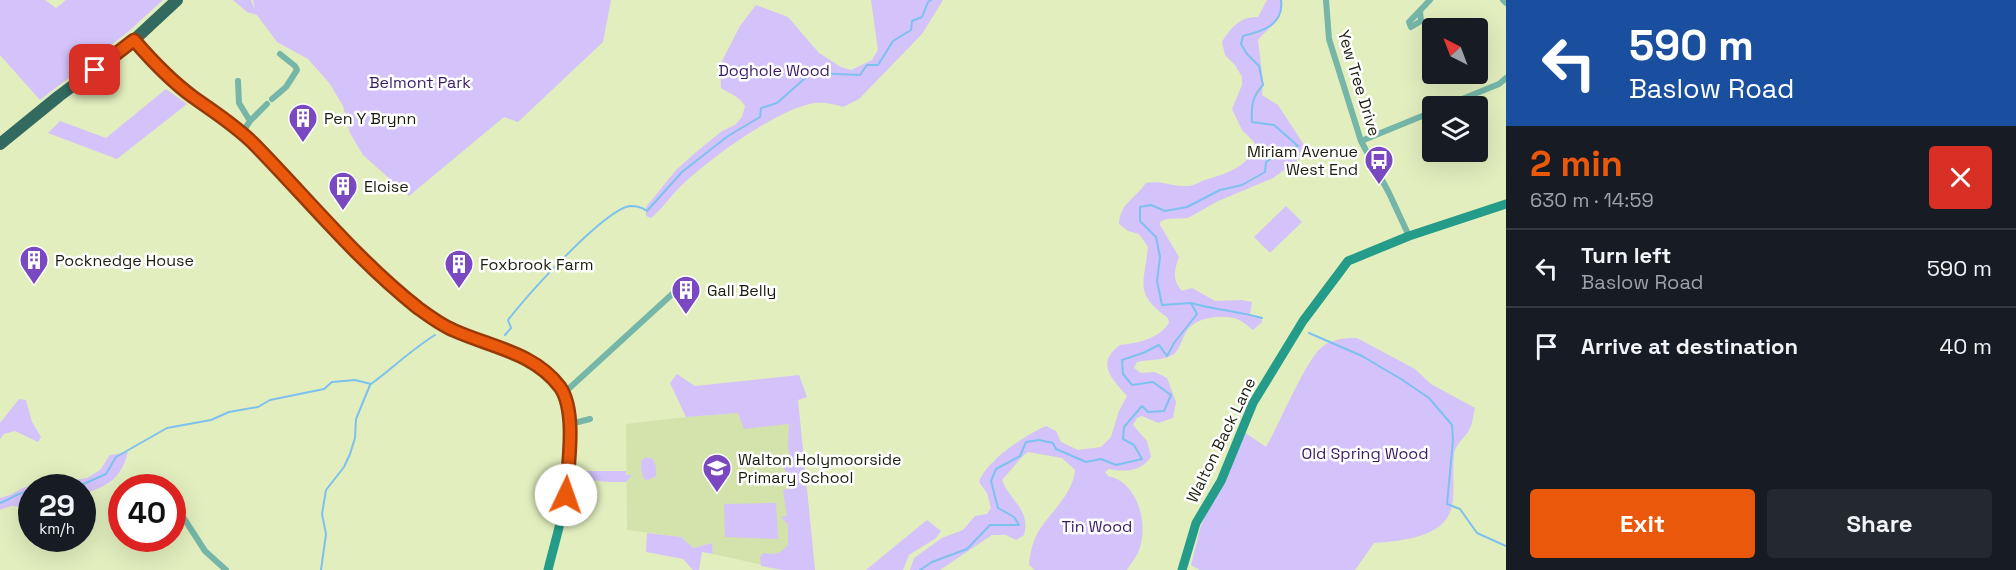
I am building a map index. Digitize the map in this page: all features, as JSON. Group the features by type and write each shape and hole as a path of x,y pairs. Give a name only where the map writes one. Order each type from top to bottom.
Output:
{"highway":[{"path":"0,144 134,40 177,0"}],"street":[{"name":"Yew Tree Drive","path":"1326,0 1329,39 1361,141 1409,236"},
{"path":"1420,11 1430,0"},
{"path":"1503,0 1506,3"},
{"path":"134,40 157,66 184,90 242,133 333,229 385,280 419,308 452,330 519,354 542,369 559,386 564,393 570,424 566,495 548,570"},
{"path":"242,133 269,101 286,87 297,70 280,54"},
{"path":"1470,96 1499,84 1506,78"},
{"path":"238,81 238,103 250,121"},
{"path":"1361,141 1422,116"},
{"name":"Walton Back Lane","path":"1182,570 1196,523 1221,481 1252,403 1303,321 1351,259 1409,236 1506,204"},
{"path":"564,393 681,286"},
{"path":"570,424 590,419"},
{"path":"186,521 206,551 226,570"}],"shaded area":[{"name":"Walton Holymoorside Primary School","path":"738,413 800,422 815,570 785,570 713,554 712,543 693,548 681,537 627,530 626,424"}],"green space":[{"path":"0,0 45,0 56,8 66,0 163,0 128,32 40,100 0,55"},
{"name":"Belmont Park","path":"233,0 251,0 255,10 253,0 611,0 603,42 518,122 504,117 409,196 363,155 350,133 343,106 330,84 308,59 277,42 257,15 247,12"},
{"name":"Doghole Wood","path":"871,0 943,0 922,34 859,99 843,107 815,103 800,107 763,125 706,164 651,218 646,216 646,207 676,170 722,131 735,125 742,117 745,106 743,103 721,88 720,65 740,26 756,5 788,17 819,53 841,67 851,70 872,60 878,50"},
{"name":"Tin Wood","path":"1267,0 1282,0 1282,7 1279,18 1258,40 1263,81 1262,95 1278,105 1306,148 1299,153 1303,156 1273,178 1218,201 1188,218 1166,219 1160,222 1179,257 1175,275 1182,291 1192,288 1215,301 1252,302 1250,315 1261,317 1262,322 1253,330 1237,319 1218,317 1204,319 1188,329 1174,354 1162,359 1137,362 1134,368 1141,373 1155,372 1167,378 1176,402 1173,418 1158,423 1142,416 1137,418 1133,425 1147,441 1151,457 1147,462 1132,470 1109,469 1105,472 1127,486 1138,505 1143,528 1142,540 1135,558 1127,570 1035,570 1029,565 1036,536 1066,495 1075,470 1062,458 1028,452 1002,480 1025,519 1024,535 1016,540 1006,535 992,535 940,570 910,570 914,558 942,538 963,530 975,516 987,514 991,508 987,493 979,482 990,465 1017,442 1046,426 1056,431 1061,442 1078,450 1101,447 1111,437 1119,411 1127,396 1109,371 1108,358 1120,345 1154,336 1169,323 1168,318 1150,302 1146,295 1144,280 1148,247 1139,234 1128,231 1119,224 1122,211 1146,183 1192,185 1229,172 1249,158 1255,143 1242,130 1232,109 1242,85 1242,77 1225,55 1222,42 1241,21 1258,17"},
{"path":"166,89 187,104 117,159 48,133 60,121 106,138"},
{"path":"1286,206 1302,222 1270,253 1254,237"},
{"name":"Old Spring Wood","path":"1357,338 1415,369 1431,384 1475,408 1470,428 1456,447 1454,454 1453,499 1448,517 1441,525 1420,536 1374,543 1355,570 1200,570 1191,565 1201,525 1244,432 1266,447 1315,354 1330,342"},
{"path":"677,374 695,386 799,375 807,397 798,400 815,570 783,570 761,566 760,557 763,553 777,553 788,545 788,525 781,517 787,516 783,490 790,488 791,481 782,464 790,457 789,424 744,429 738,413 686,417 670,383"},
{"path":"19,399 26,400 32,422 41,437 38,442 15,431 4,434 0,439 0,423"},
{"path":"128,452 118,474 108,474 108,483 96,489 96,474 94,474 100,470 110,455"},
{"path":"646,457 653,459 656,467 656,476 648,480 644,479 641,468 641,461"},
{"path":"574,471 626,471 626,475 632,475 626,482 608,482 583,478 577,476"},
{"path":"18,491 18,506 0,510 0,498"},
{"path":"776,503 778,539 725,537 724,504"},
{"path":"927,520 941,531 936,538 909,555 903,570 866,570"},
{"path":"647,533 681,537 693,548 712,543 713,554 702,552 699,570 693,570 683,559 646,552"}],"waterway":[{"path":"505,335 511,328 508,320 517,309 547,275 602,222 630,206 647,211 682,172 728,136 760,117 761,108 777,103 811,73 860,75 867,65 878,65 893,41 911,30 912,21 922,17 931,0"},
{"path":"920,570 932,562 967,549 990,525 1019,525 1014,517 998,508 991,481 996,469 1020,456 1026,442 1039,440 1053,443 1056,449 1086,462 1101,459 1116,465 1142,459 1134,445 1123,439 1124,427 1142,406 1148,412 1164,411 1171,395 1153,382 1132,385 1123,374 1122,360 1159,345 1167,356 1174,343 1197,314 1191,303 1162,305 1157,281 1160,257 1156,237 1140,221 1140,207 1151,205 1165,211 1187,207 1220,190 1242,185 1265,172 1266,162 1281,152 1298,146 1274,125 1252,122 1253,102 1263,85 1259,66 1241,44 1243,36 1265,29 1276,21 1281,9 1281,0"},
{"path":"1191,303 1262,318"},
{"path":"1309,333 1362,356 1429,398 1452,425 1453,440 1447,504 1460,509 1477,533 1506,546"},
{"path":"96,478 106,474 116,457 167,428 211,420 229,412 258,407 270,400 324,389 332,382 355,380 371,384 435,335"},
{"path":"321,570 326,534 322,514 326,490 344,467 350,454 355,438 356,419 370,385"},
{"path":"0,503 18,494"}],"place":[{"name":"Pen Y Brynn","path":"303,144"},
{"name":"Miriam Avenue West End","path":"1379,186"},
{"name":"Eloise","path":"343,212"},
{"name":"Pocknedge House","path":"34,286"},
{"name":"Foxbrook Farm","path":"459,290"},
{"name":"Gall Belly","path":"686,316"},
{"name":"Walton Holymoorside Primary School","path":"717,494"}],"route":[{"path":"95,70 134,40 157,66 184,90 222,117 254,144 333,229 385,280 419,308 452,330 519,354 542,369 564,393 570,424 566,495"}]}
